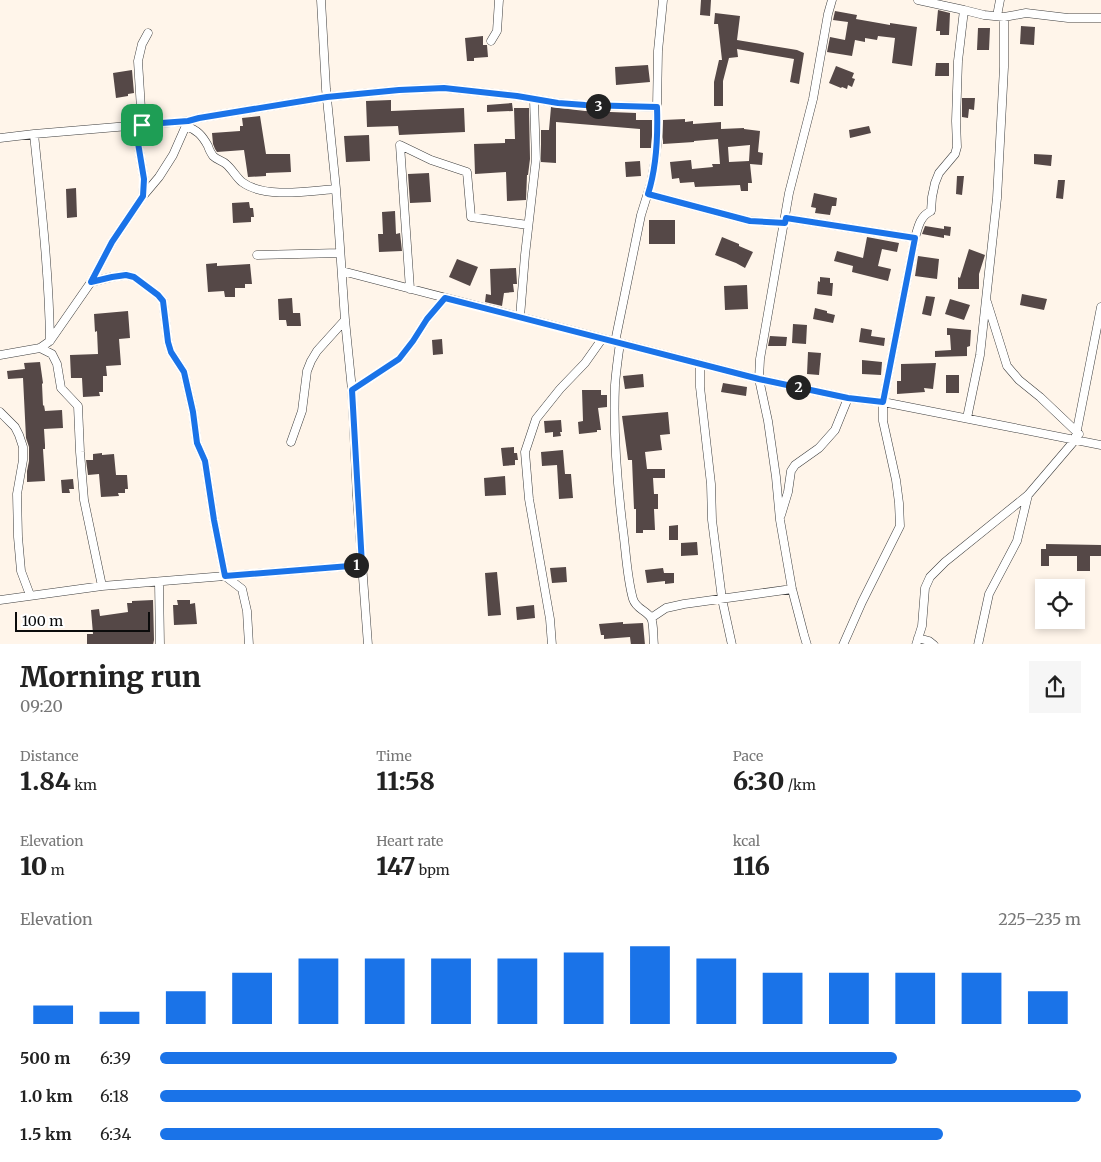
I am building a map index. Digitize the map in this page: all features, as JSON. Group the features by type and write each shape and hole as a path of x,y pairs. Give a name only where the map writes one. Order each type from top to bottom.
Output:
{"street":[{"path":"322,0 327,97 352,390 368,644"},
{"path":"491,41 497,31 500,0"},
{"path":"654,644 651,618 636,605 633,599 627,561 616,468 615,384 617,342 641,215 652,183 658,137 658,51 663,0"},
{"path":"808,644 792,589 780,520 768,421 759,379 760,359 789,193 814,99 832,0"},
{"path":"918,0 984,16 1001,17 1026,13 1068,18 1101,18"},
{"path":"967,418 980,355 997,198 1004,77 1000,0"},
{"path":"843,644 900,526 896,480 883,420 883,402 915,238 922,218 926,213 932,211 932,198 939,173 956,154 958,61 964,10"},
{"path":"143,196 144,179 139,125 138,61 142,44 148,33"},
{"path":"0,138 139,125 187,123 199,118 327,97 399,90 444,88 585,105 657,107"},
{"path":"520,317 536,159 534,100"},
{"path":"187,123 202,137 213,156 224,162 240,181 252,188 272,192 336,189"},
{"path":"0,356 40,348 50,341 91,282 112,242 173,155 187,123"},
{"path":"34,134 46,258 50,341"},
{"path":"410,289 400,145 431,160 467,172 471,217 528,225"},
{"path":"648,194 750,221 785,220 915,238"},
{"path":"257,255 340,253"},
{"path":"342,271 759,379 848,398 883,402 1076,436 1089,443 1101,446"},
{"path":"91,282 126,275 134,277 163,301 168,342 171,352 184,372 193,412 197,443 205,461 225,576 242,589 247,610 249,644"},
{"path":"352,390 399,359 427,319 445,298"},
{"path":"986,298 1007,366 1019,380 1040,397 1076,436"},
{"path":"934,644 929,641 917,641 922,626 925,588 930,577 1028,495 1076,436 1101,307"},
{"path":"291,442 302,411 307,371 311,361 345,320"},
{"path":"552,644 550,619 529,499 525,452 536,419 560,389 585,364 602,339"},
{"path":"40,348 52,354 57,364 61,388 78,406 84,500 102,586"},
{"path":"700,364 700,387 711,484 712,520 722,599 732,644"},
{"path":"780,520 794,465 819,448 835,430 848,398"},
{"path":"0,412 15,427 23,447 23,460 17,494 18,537 20,570 30,595"},
{"path":"978,644 989,594 1017,541 1028,495"},
{"path":"0,600 102,586 362,565"},
{"path":"159,582 160,644"},
{"path":"651,618 666,608 684,604 792,589"}],"building":[{"path":"701,0 711,0 710,16 700,15"},
{"path":"938,10 950,13 949,35 940,35 940,31 936,31"},
{"path":"835,11 857,15 856,19 890,25 890,23 917,27 912,66 892,63 895,38 878,36 877,40 865,38 865,42 855,40 852,56 827,52 830,37 845,40 848,22 833,20"},
{"path":"715,13 740,16 737,40 797,50 804,53 799,84 790,82 794,59 737,49 738,57 729,58 723,81 723,106 714,106 714,82 719,60 722,60 718,24 714,24"},
{"path":"1021,26 1035,27 1034,45 1020,44"},
{"path":"978,28 990,28 989,50 977,50"},
{"path":"483,36 483,45 487,45 488,57 474,58 474,61 467,61 465,38"},
{"path":"936,63 949,63 949,76 935,76"},
{"path":"648,65 650,82 616,85 615,67"},
{"path":"836,66 854,73 852,78 855,79 852,87 848,85 847,89 841,88 829,83"},
{"path":"132,70 134,93 116,98 113,73"},
{"path":"962,98 975,98 974,110 969,109 968,118 962,117"},
{"path":"391,100 391,111 464,108 465,132 399,135 398,126 367,127 366,101"},
{"path":"512,103 513,111 487,112 487,105"},
{"path":"551,107 585,111 636,113 636,120 652,120 651,148 640,148 640,129 556,122 556,163 541,162 541,130 549,130"},
{"path":"514,108 529,108 530,159 526,200 507,201 506,172 475,174 474,144 505,143 505,139 515,139"},
{"path":"260,116 266,154 290,154 291,172 266,173 266,176 248,177 244,150 217,152 215,149 212,133 240,131 240,126 243,126 242,118"},
{"path":"685,119 685,122 693,121 693,124 721,122 721,129 744,128 760,131 758,152 763,153 762,165 750,164 752,183 748,183 748,191 741,191 740,185 695,187 694,182 680,183 679,178 672,179 670,162 691,160 692,169 713,167 712,164 720,164 718,139 663,144 663,120","holes":["750,145 749,161 729,162 728,147"]},
{"path":"869,126 871,133 850,138 849,130"},
{"path":"369,135 370,161 346,162 344,136"},
{"path":"1034,154 1052,155 1051,166 1034,164"},
{"path":"640,161 641,176 626,177 625,162"},
{"path":"429,173 431,202 410,203 408,174"},
{"path":"957,176 964,176 962,195 956,194"},
{"path":"1058,180 1065,180 1063,199 1056,198"},
{"path":"76,188 77,217 67,218 66,189"},
{"path":"814,193 837,198 836,206 832,206 830,215 815,213 816,208 811,207"},
{"path":"249,202 250,208 253,208 254,217 251,217 251,222 233,223 232,203"},
{"path":"395,211 396,234 400,233 402,251 379,252 378,234 383,234 382,212"},
{"path":"649,220 675,220 675,244 649,244"},
{"path":"925,226 944,229 944,226 951,227 950,236 944,235 944,238 922,234"},
{"path":"722,237 753,252 745,268 715,255"},
{"path":"867,237 899,243 897,252 882,249 878,266 891,269 888,281 852,272 853,266 834,261 837,251 863,258"},
{"path":"969,249 985,255 979,274 979,289 958,289 958,277 960,278"},
{"path":"918,256 939,259 937,279 915,276"},
{"path":"457,259 478,267 470,286 449,277"},
{"path":"217,263 217,266 250,264 252,284 245,284 245,288 235,288 235,297 225,297 224,291 208,292 206,264"},
{"path":"516,268 517,284 513,284 514,292 504,293 502,306 485,302 486,294 491,295 490,269"},
{"path":"820,277 830,278 830,283 833,283 832,296 817,294"},
{"path":"747,285 748,309 725,310 724,286"},
{"path":"1022,294 1047,299 1044,310 1020,305"},
{"path":"926,296 935,297 931,316 922,314"},
{"path":"292,298 293,313 300,313 301,326 287,326 286,320 279,320 278,299"},
{"path":"950,299 970,305 964,320 945,314"},
{"path":"815,308 835,315 833,323 813,319"},
{"path":"128,311 130,338 119,339 121,365 106,366 107,376 103,376 103,392 99,392 100,396 83,397 82,378 71,378 70,355 98,354 94,314"},
{"path":"793,324 807,325 806,344 792,343"},
{"path":"861,328 872,330 871,336 885,338 884,346 859,342"},
{"path":"947,328 971,330 967,356 935,357 935,351 951,350 950,335 947,335"},
{"path":"770,336 787,337 786,346 768,346"},
{"path":"442,339 443,354 433,355 432,340"},
{"path":"808,352 821,353 819,375 807,374"},
{"path":"862,360 882,362 881,375 862,374"},
{"path":"40,362 43,383 43,406 45,411 62,410 63,428 44,429 45,481 27,482 29,447 26,438 23,378 8,379 7,371 25,369 24,363"},
{"path":"936,363 933,389 924,388 925,392 897,394 897,381 901,381 901,364"},
{"path":"643,374 644,387 625,389 623,376"},
{"path":"946,375 959,375 959,393 946,393"},
{"path":"723,383 747,387 746,396 721,392"},
{"path":"582,390 601,390 601,395 607,395 607,407 598,408 601,430 597,430 597,432 579,434 578,422 583,421"},
{"path":"668,412 670,434 660,435 662,450 645,452 647,469 665,469 665,478 653,478 654,494 658,494 658,509 654,509 655,530 643,530 643,533 636,533 632,460 628,460 622,416"},
{"path":"561,420 561,436 553,437 553,432 545,433 544,421"},
{"path":"514,447 514,453 517,453 518,460 515,460 515,465 503,466 501,448"},
{"path":"563,450 565,474 571,474 573,498 559,499 557,465 542,466 541,452"},
{"path":"102,453 102,455 114,454 116,475 127,475 128,489 125,489 125,493 118,493 119,496 101,497 99,474 88,475 86,460 93,460 93,454"},
{"path":"505,476 506,495 485,496 484,478"},
{"path":"73,479 74,489 69,489 70,493 62,493 61,480"},
{"path":"678,525 678,540 669,540 669,526"},
{"path":"697,542 698,555 681,556 681,543"},
{"path":"1046,544 1101,545 1101,556 1090,556 1090,571 1077,571 1077,556 1049,556 1049,566 1041,566 1041,549 1046,549"},
{"path":"566,567 567,582 552,583 550,568"},
{"path":"663,568 664,573 674,573 674,583 665,584 665,581 647,583 645,570"},
{"path":"497,572 501,615 488,616 485,573"},
{"path":"153,600 153,644 87,644 87,634 93,634 91,610 99,609 100,616 128,612 127,603 132,603 132,601"},
{"path":"177,600 190,600 190,604 195,603 197,624 174,625 173,605 178,605"},
{"path":"534,605 535,618 517,620 516,607"},
{"path":"643,623 645,644 631,644 630,637 604,639 604,635 601,635 599,624"}],"route":[{"path":"444,88 517,96 558,103 657,107 658,137 652,183 648,194 750,221 785,223 786,218 915,238 883,402 848,398 759,379 445,298 427,319 399,359 352,390 362,565 225,576 205,461 197,443 193,412 184,372 171,352 166,336 163,301 145,284 134,277 126,275 91,282 112,242 143,196 144,179 135,125 142,125 188,121 327,97 383,91 444,88"}]}
